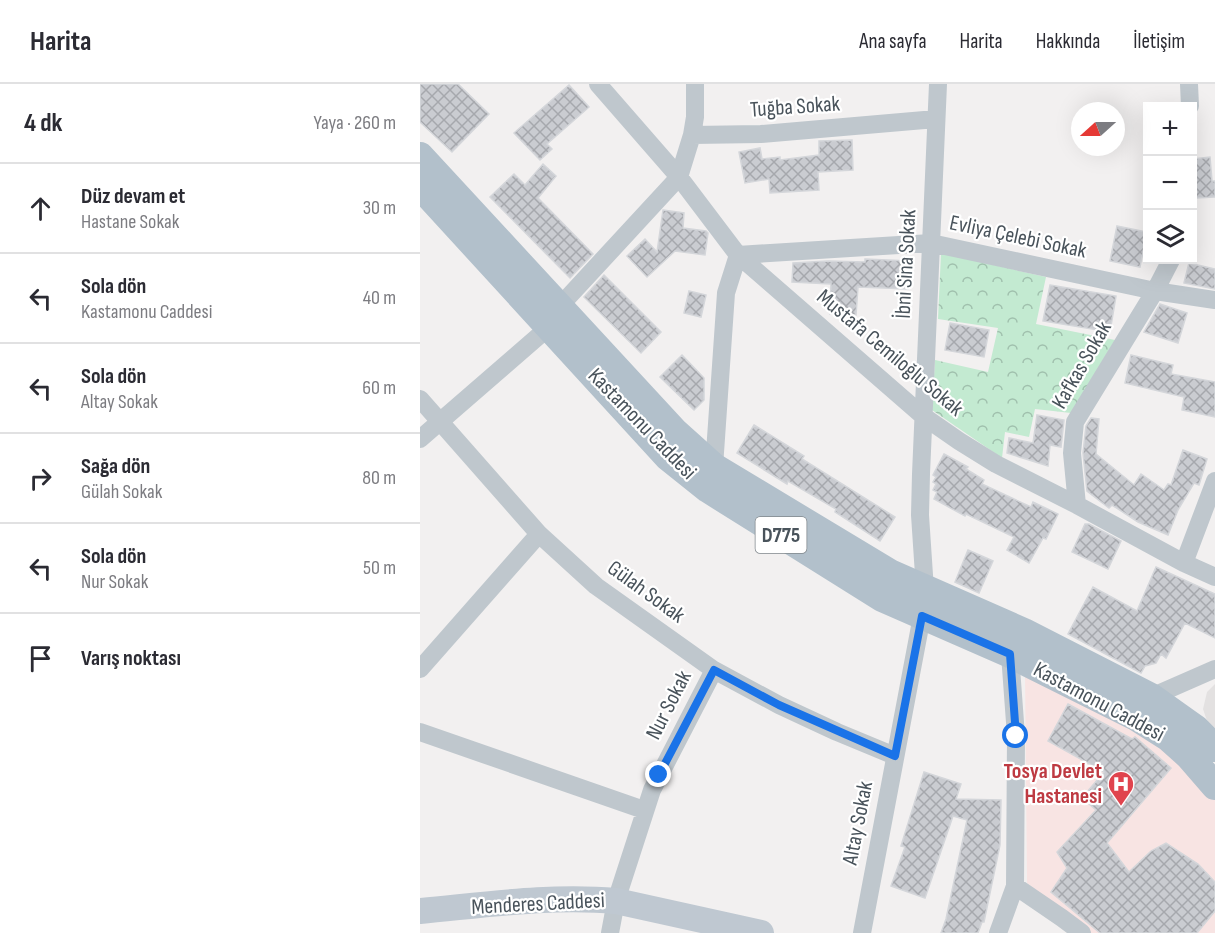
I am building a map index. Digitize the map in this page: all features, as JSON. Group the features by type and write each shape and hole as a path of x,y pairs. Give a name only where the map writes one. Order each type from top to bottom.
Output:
{"main road":[{"name":"Kastamonu Caddesi","path":"420,156 668,457 687,473 708,489 882,598 923,603 1024,632 1143,707 1215,786"},
{"name":"Kastamonu Caddesi","path":"420,186 554,317 714,467 890,573 923,603 1010,654 1196,729 1215,748"}],"street":[{"name":"Mustafa Cemiloğlu Sokak","path":"598,84 679,177 738,255 923,416 996,464 1215,578"},
{"path":"420,440 554,317 679,177 692,135 695,117 695,84"},
{"name":"İbni Sina Sokak","path":"923,603 920,514 938,84"},
{"path":"1189,84 1190,102"},
{"name":"Tuğba Sokak","path":"692,135 803,131 936,119"},
{"name":"Evliya Çelebi Sokak","path":"738,255 931,243 1155,291 1215,300"},
{"path":"714,467 726,293 738,255"},
{"name":"Kafkas Sokak","path":"1077,505 1072,453 1075,422 1155,291 1169,264"},
{"name":"Gülah Sokak","path":"420,399 540,534 596,586 714,670 779,705 895,756"},
{"path":"1184,563 1215,482"},
{"path":"420,669 540,534"},
{"name":"Altay Sokak","path":"862,933 923,603"},
{"path":"998,933 1015,886 1016,736 1010,654"},
{"path":"1143,707 1215,669"},
{"name":"Nur Sokak","path":"610,933 616,901 644,810 659,775 714,670"},
{"path":"420,732 644,810"},
{"path":"1015,886 1082,933"},
{"name":"Menderes Caddesi","path":"420,912 568,898 616,901 761,933"}],"shaded area":[{"name":"Tosya Devlet Hastanesi","path":"1025,676 1135,726 1182,766 1215,799 1215,933 1089,933 1027,883"},
{"path":"1215,684 1215,735 1203,709 1207,692"}],"green space":[{"path":"941,253 1046,277 1036,324 1115,340 1071,413 1035,409 1029,437 1005,432 1002,458 932,410 935,360 988,372 998,328 938,319"}],"building":[{"path":"420,84 458,84 489,114 452,152 420,122"},
{"path":"569,85 589,107 547,144 552,149 540,160 514,133"},
{"path":"852,140 853,170 818,172 819,190 770,193 769,179 745,183 739,152 760,148 762,159 780,157 780,160 819,155 819,141"},
{"path":"1210,157 1212,181 1215,181 1215,197 1197,198 1197,159"},
{"path":"543,164 556,176 538,198 593,254 570,278 490,197 514,174 525,185"},
{"path":"663,210 684,213 683,228 708,233 705,255 675,251 647,277 627,256 645,239 657,252"},
{"path":"1117,226 1143,231 1140,267 1110,261"},
{"path":"865,259 909,261 908,289 858,287 856,315 830,314 831,284 792,282 793,263 865,262"},
{"path":"1189,264 1215,269 1215,289 1184,283"},
{"path":"604,275 661,332 641,353 584,297"},
{"path":"1050,285 1116,296 1110,332 1043,321"},
{"path":"689,291 706,295 701,317 684,313"},
{"path":"1160,304 1187,313 1178,343 1144,332"},
{"path":"950,323 989,330 984,357 945,350"},
{"path":"682,355 704,378 704,400 694,410 660,377"},
{"path":"1131,355 1173,365 1171,374 1215,382 1215,417 1182,410 1184,397 1125,383"},
{"path":"1037,415 1064,420 1061,447 1050,445 1048,466 1007,453 1009,438 1033,443"},
{"path":"1091,418 1099,419 1096,454 1134,485 1141,474 1164,490 1168,484 1171,485 1183,450 1207,459 1199,485 1194,483 1178,510 1168,535 1138,522 1112,505 1109,508 1087,491 1083,453 1086,426"},
{"path":"754,425 804,456 802,459 895,517 880,541 835,512 836,509 788,481 787,484 737,453"},
{"path":"944,454 968,467 966,469 984,480 982,484 1031,507 1033,502 1058,514 1046,539 1043,538 1029,563 1007,550 1014,537 966,514 965,516 934,499 937,492 933,490 936,477 933,475"},
{"path":"1085,524 1121,541 1108,569 1072,552"},
{"path":"968,550 993,561 979,593 955,582"},
{"path":"1156,567 1215,594 1215,638 1185,623 1166,658 1161,654 1156,663 1145,666 1141,673 1068,634 1093,587 1137,611"},
{"path":"1068,704 1132,739 1135,737 1171,768 1107,843 1129,872 1151,851 1166,843 1198,864 1215,882 1215,911 1197,933 1100,933 1051,892 1067,868 1057,852 1096,810 1082,798 1104,772 1048,741"},
{"path":"924,772 961,784 956,799 1001,800 1000,845 984,922 978,933 941,933 967,820 953,816 925,898 891,886 905,847 901,846"}],"place":[{"name":"Tosya Devlet Hastanesi","path":"1121,807"}],"route":[{"path":"659,775 714,670 779,705 895,756 922,616 1010,654 1016,736"}]}
